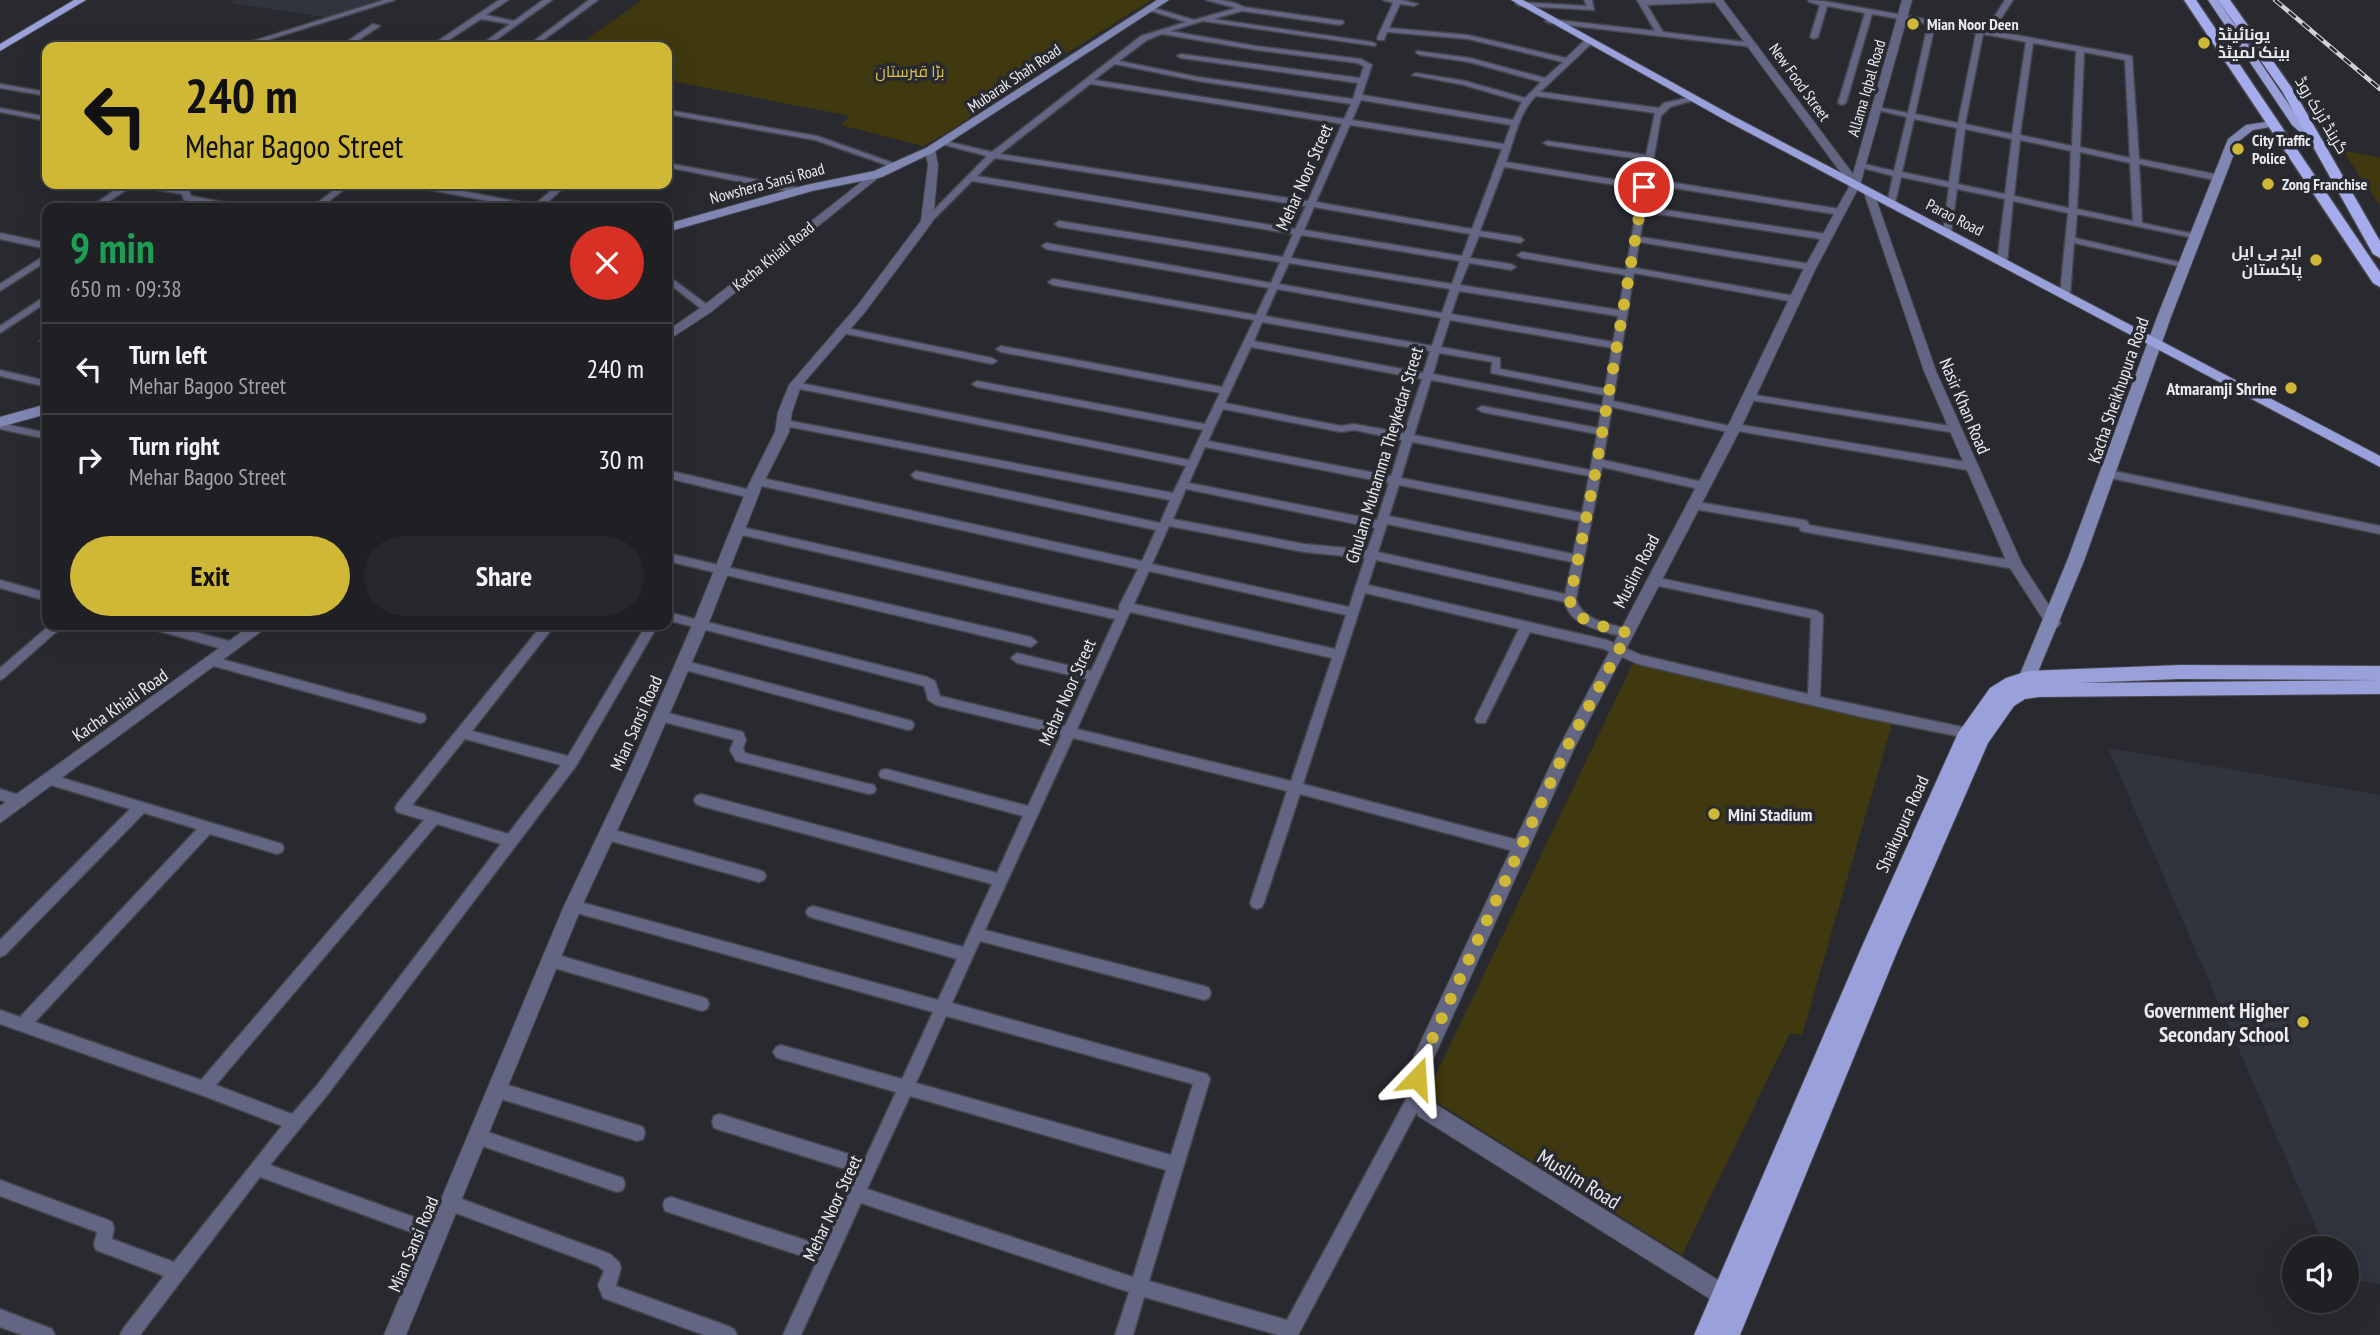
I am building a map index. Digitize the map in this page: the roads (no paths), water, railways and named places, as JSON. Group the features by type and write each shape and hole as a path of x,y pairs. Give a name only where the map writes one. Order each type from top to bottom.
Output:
{"highway":[{"path":"2190,0 2380,283"},
{"name":"گرینڈ ٹرنک روڈ","path":"2224,0 2247,29 2321,145 2380,254"},
{"path":"2341,228 2367,231"}],"main road":[{"path":"0,48 81,0"},
{"name":"Mubarak Shah Road","path":"878,174 937,146 1164,0"},
{"path":"2203,0 2283,122 2283,141"},
{"path":"2213,0 2296,123 2321,145"},
{"name":"Parao Road","path":"1518,2 1862,189 2155,341 2380,463"},
{"name":"Kacha Sheikhupura Road","path":"2025,686 2053,623 2155,341 2234,139 2250,127 2272,124"},
{"name":"Nowshera Sansi Road","path":"672,227 801,191 878,174"},
{"path":"0,424 42,411"},
{"name":"Shaikupura Road","path":"2025,686 2180,672 2380,673"},
{"name":"Shaikupura Road","path":"1706,1335 1873,944 1968,733 1996,693 2012,683 2039,690 2380,687"},
{"path":"1728,1335 1887,952 1980,739 2008,701 2025,686"}],"street":[{"path":"254,42 391,0"},
{"path":"441,42 504,0"},
{"path":"489,42 548,0"},
{"path":"537,42 594,0"},
{"path":"1210,0 1234,4 1242,9"},
{"path":"1387,0 1414,4"},
{"path":"1518,2 1591,8 1588,0"},
{"path":"1660,33 1642,2 1718,0"},
{"name":"New Food Street","path":"1718,0 1862,189"},
{"name":"Allama Iqbal Road","path":"1862,189 1860,166 1907,0"},
{"path":"1381,38 1398,1"},
{"path":"1811,1 2129,58 2138,225"},
{"path":"1947,233 1961,126 1984,32 2006,1"},
{"path":"1814,37 1824,3"},
{"path":"1151,8 1193,21"},
{"path":"927,221 993,155 1091,82 1144,38 1193,21 1242,9 1340,23"},
{"path":"1842,103 1869,11"},
{"path":"480,16 516,23"},
{"path":"1203,19 1372,44"},
{"path":"1549,21 1753,45"},
{"path":"1891,204 1933,22"},
{"path":"351,42 376,26"},
{"path":"1385,30 1468,37 1568,61"},
{"path":"1161,32 1365,63"},
{"path":"2002,261 2030,40"},
{"name":"Ghulam Muhamma Theykedar Street","path":"1257,903 1372,555 1455,287 1516,123 1530,97 1588,42"},
{"path":"2065,294 2073,211 2080,49"},
{"path":"1420,53 1470,60 1546,81"},
{"path":"1181,56 1363,82"},
{"path":"1115,62 1198,79 1516,123"},
{"name":"Mehar Noor Street","path":"792,1335 1275,285 1357,100 1368,65 1365,63"},
{"path":"1416,75 1530,97 1661,111"},
{"path":"1091,82 1507,147"},
{"path":"0,86 42,93"},
{"path":"1628,633 1577,616 1570,608 1570,599 1596,468 1657,115 1667,105 1692,98"},
{"path":"1877,109 2219,178"},
{"path":"0,110 42,118"},
{"path":"672,113 817,138 895,165"},
{"path":"1547,144 1649,158"},
{"path":"927,221 937,146 1311,204 1520,240"},
{"path":"1502,164 1840,212"},
{"path":"672,166 801,191"},
{"path":"1860,166 2196,237"},
{"name":"Kacha Khiali Road","path":"672,334 878,174"},
{"path":"972,178 1511,267"},
{"path":"101,203 124,189"},
{"path":"169,189 186,192 187,198 212,203"},
{"path":"322,203 340,189"},
{"path":"440,189 511,203"},
{"path":"542,203 558,189"},
{"name":"Muslim Road","path":"1290,1333 1417,1095 1421,1063 1566,749 1734,428 1840,212 1862,189"},
{"name":"Nasir Khan Road","path":"1862,189 1930,372 2015,565 2053,623"},
{"path":"1640,209 1827,237"},
{"name":"Mian Sansi Road","path":"396,1335 573,906 700,625 754,488 785,423 785,412 795,385 927,221"},
{"path":"1059,224 1623,314"},
{"path":"0,236 42,245"},
{"path":"0,249 16,239"},
{"path":"1635,239 1811,267"},
{"path":"2071,240 2184,266"},
{"path":"1046,246 1447,314 1617,346"},
{"path":"1522,255 1795,299"},
{"path":"0,288 42,260"},
{"path":"672,282 707,309"},
{"path":"1053,282 1497,360 1495,371 1607,402"},
{"path":"0,330 42,301"},
{"path":"841,330 992,361"},
{"path":"1248,343 1427,377 1607,402 1734,428 1973,467"},
{"path":"1001,349 1226,391"},
{"path":"0,373 42,383"},
{"path":"977,384 1209,428"},
{"path":"795,385 1192,464"},
{"path":"1748,397 1956,430"},
{"path":"1219,405 1340,429 1354,427 1703,486"},
{"path":"1482,409 1602,432"},
{"path":"785,423 1176,497"},
{"path":"0,424 42,435"},
{"path":"1201,443 1586,518"},
{"path":"2109,474 2380,530"},
{"path":"672,475 754,488 1144,565 1353,612"},
{"path":"916,475 1164,524 1304,548 1372,555 1570,599"},
{"path":"1182,485 1577,559"},
{"path":"1692,505 2015,565"},
{"path":"737,530 1339,655"},
{"path":"672,558 1031,642"},
{"path":"1654,581 1817,615 1814,700"},
{"path":"0,584 42,596"},
{"path":"1361,588 1618,649 1638,659 1968,733"},
{"path":"672,617 927,682 931,684 932,697 936,700 1521,846"},
{"path":"1481,719 1526,627"},
{"path":"0,675 52,630"},
{"path":"170,630 233,647"},
{"name":"Kacha Khiali Road","path":"0,816 255,630"},
{"path":"511,841 402,808 403,803 545,630"},
{"path":"129,1335 571,762 649,630"},
{"path":"1017,658 1094,676"},
{"path":"214,662 420,718"},
{"path":"682,665 908,725"},
{"path":"660,716 738,736 740,740 736,750 741,757 869,789"},
{"path":"461,733 571,762"},
{"path":"886,774 1032,813"},
{"path":"49,779 277,848"},
{"path":"0,794 20,801"},
{"path":"701,800 1001,880"},
{"path":"0,950 140,808"},
{"path":"204,1088 434,818"},
{"path":"23,1024 208,827"},
{"path":"607,834 759,876"},
{"path":"573,906 1202,1079 1124,1335"},
{"path":"813,912 967,955"},
{"path":"977,934 1204,993"},
{"path":"551,960 702,1004"},
{"path":"0,1017 204,1088 294,1123"},
{"path":"781,1052 1177,1165"},
{"path":"498,1090 637,1133"},
{"name":"Muslim Road","path":"1417,1095 1425,1109 1441,1120 1723,1296"},
{"path":"720,1122 869,1168"},
{"path":"479,1137 617,1184"},
{"path":"257,1168 438,1234"},
{"path":"0,1188 102,1226 107,1233 102,1244 177,1272"},
{"path":"857,1194 1139,1287 1290,1333"},
{"path":"451,1203 604,1259 612,1268 607,1284 609,1292 728,1335"},
{"path":"671,1205 828,1256"},
{"path":"0,1318 46,1335"}],"railway":[{"path":"2275,0 2380,89"}],"place":[{"name":"Mian Noor Deen","path":"1913,24"},
{"name":"یونائیٹڈ بینک لمیٹڈ","path":"2204,43"},
{"name":"City Traffic Police","path":"2238,149"},
{"name":"Zong Franchise","path":"2268,184"},
{"name":"ایچ بی ایل پاکستان","path":"2316,260"},
{"name":"Atmaramji Shrine","path":"2291,388"},
{"name":"Mini Stadium","path":"1714,814"},
{"name":"Government Higher Secondary School","path":"2303,1022"}],"park label":[{"name":"بڑا قبرستان","path":"910,71"}]}
